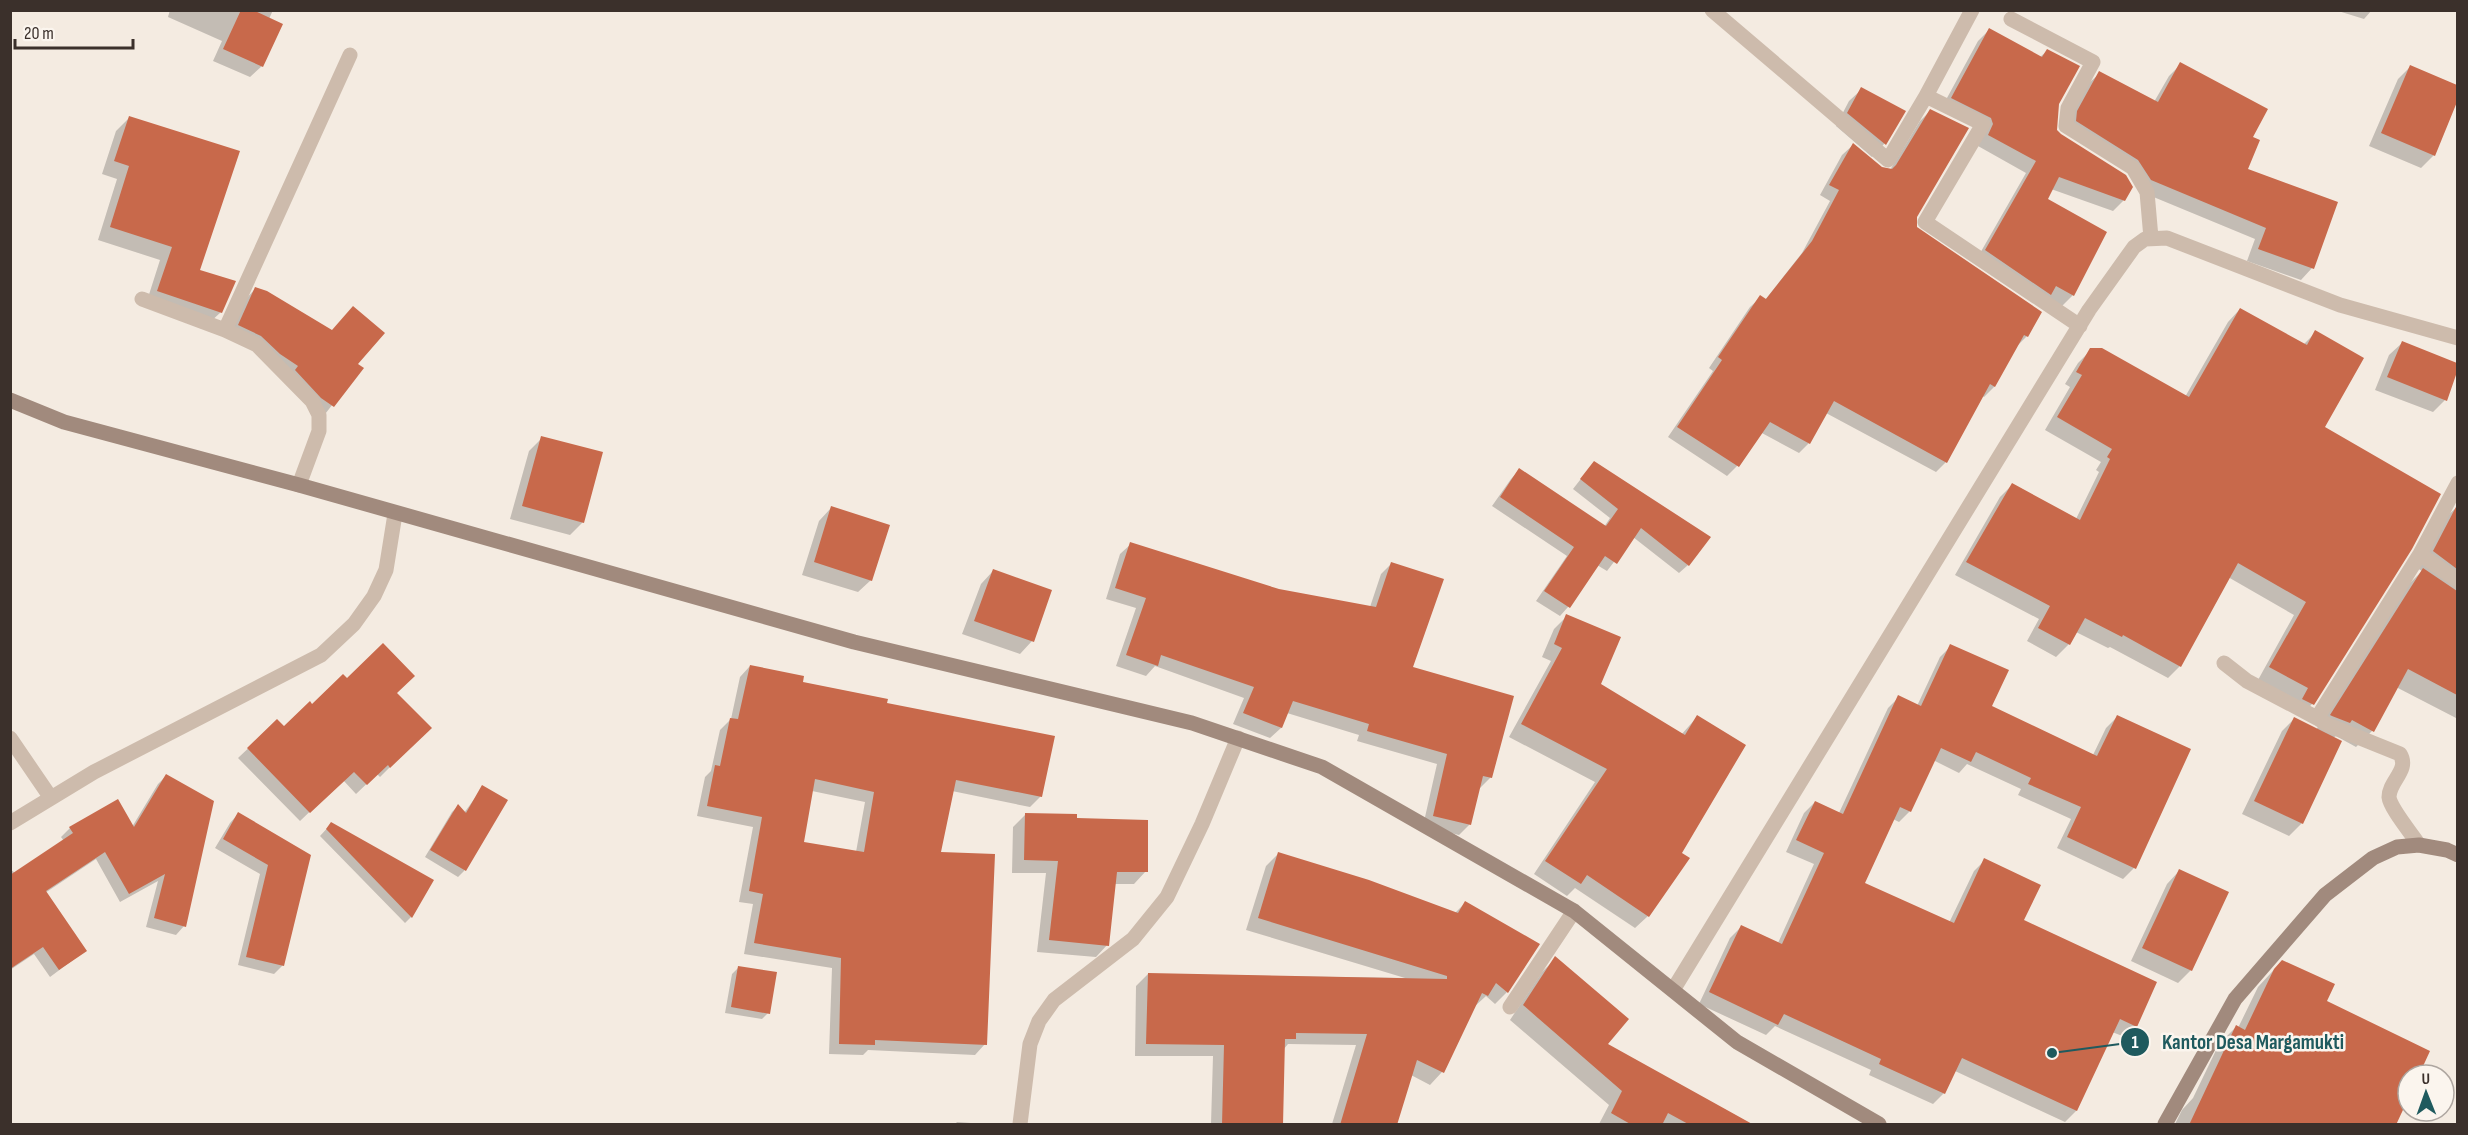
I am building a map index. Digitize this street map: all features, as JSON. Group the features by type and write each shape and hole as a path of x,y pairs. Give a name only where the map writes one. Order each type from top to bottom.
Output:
{"street":[{"path":"1712,10 1888,160 1926,96 1972,10"},
{"path":"2011,19 2093,62 2068,108 2066,126 2133,168 2147,192 2151,238"},
{"path":"225,330 350,56"},
{"path":"1926,96 1983,124 1925,222 2080,326"},
{"path":"1673,990 2080,326 2134,247 2145,239 2167,238 2340,304 2457,338"},
{"path":"142,299 225,330 257,345 316,407 320,419 319,431 299,485"},
{"path":"10,400 64,422 299,485 854,642 1192,723 1322,767 1574,911 1737,1042 1879,1125"},
{"path":"2317,718 2420,554 2457,483"},
{"path":"10,823 94,771 321,655 354,624 374,596 386,570 395,514"},
{"path":"2420,554 2457,581"},
{"path":"2224,663 2247,681 2328,725 2400,754 2404,759 2403,765 2390,790 2391,802 2419,845"},
{"path":"10,738 51,798"},
{"path":"1020,1125 1030,1044 1039,1021 1054,1000 1133,939 1167,897 1202,824 1238,738"},
{"path":"2165,1125 2235,999 2325,895 2373,858 2397,847 2419,845 2447,850 2457,855"},
{"path":"1510,1007 1574,911"}],"building":[{"path":"241,10 253,10 283,24 263,67 223,49"},
{"path":"1989,28 2042,57 2047,49 2080,66 2059,104 2057,130 2126,175 2133,187 2125,201 2059,177 2048,199 2107,232 2074,296 2056,286 2051,295 1985,250 2036,161 1988,135 1993,124 1991,118 1951,98"},
{"path":"2180,62 2268,109 2253,137 2260,140 2248,169 2338,202 2314,269 2258,249 2266,228 2151,180 2138,160 2076,121 2077,111 2099,71 2158,102"},
{"path":"2410,65 2457,85 2457,102 2435,156 2381,133"},
{"path":"1861,87 1906,111 1886,145 1847,113"},
{"path":"1930,109 1969,128 1917,217 1917,227 2042,312 2028,337 2024,335 1995,387 1990,384 1947,463 1834,401 1810,444 1770,422 1739,467 1677,427 1722,360 1718,357 1760,295 1766,299 1812,241 1839,190 1829,185 1853,143 1882,167 1892,169"},
{"path":"129,116 240,151 200,270 236,281 222,313 157,291 172,247 110,227 129,166 114,161"},
{"path":"255,287 267,291 332,330 353,306 385,333 358,364 364,368 334,407 321,398 295,370 298,366 280,354 261,336 238,325"},
{"path":"2240,308 2307,345 2315,330 2364,358 2325,427 2441,494 2412,549 2314,705 2302,699 2308,688 2269,667 2306,602 2238,563 2181,667 2123,635 2122,637 2085,618 2070,645 2038,628 2050,606 1966,562 2012,483 2080,520 2110,459 2107,457 2112,449 2057,417 2082,375 2076,372 2090,348 2102,348 2189,397"},
{"path":"2402,341 2457,363 2457,372 2447,401 2387,377"},
{"path":"541,436 603,452 584,523 522,506"},
{"path":"1594,461 1711,537 1689,566 1641,528 1617,564 1605,556 1570,608 1544,591 1574,547 1500,497 1519,468 1606,526 1618,509 1580,479"},
{"path":"2457,505 2457,569 2433,551"},
{"path":"831,506 890,525 872,581 814,562"},
{"path":"1130,542 1279,589 1376,607 1391,562 1444,579 1413,667 1514,696 1492,778 1483,776 1471,825 1433,816 1447,754 1367,731 1369,724 1293,701 1282,728 1243,713 1254,687 1161,655 1158,666 1126,655 1146,598 1115,588"},
{"path":"2423,568 2457,591 2457,695 2408,669 2374,732 2352,720 2350,723 2330,715"},
{"path":"993,569 1052,590 1034,642 974,621"},
{"path":"1566,614 1621,637 1601,684 1685,735 1697,715 1746,745 1682,853 1690,858 1649,917 1587,875 1581,884 1545,861 1607,769 1521,724 1562,648 1554,644"},
{"path":"383,643 415,676 397,693 432,728 390,768 388,765 367,785 354,772 310,813 247,748 277,719 284,726 310,701 312,704 343,674 347,678"},
{"path":"1950,644 2009,670 1992,706 2097,756 2117,715 2191,749 2136,869 2067,837 2081,807 2028,784 2031,778 1976,752 1971,762 1941,748 1911,812 1900,807 1865,883 1954,923 1984,858 2041,885 2024,920 2157,982 2137,1027 2120,1019 2077,1111 1962,1058 1945,1094 1879,1064 1881,1059 1784,1014 1778,1025 1709,992 1741,925 1782,944 1824,853 1796,840 1815,801 1843,814 1898,695 1921,706"},
{"path":"750,665 804,676 803,682 888,699 887,703 1055,736 1042,797 956,780 941,852 995,854 987,1045 875,1040 875,1045 839,1044 841,958 754,943 763,894 749,891 762,817 707,806 715,765 720,766 730,718 738,719","holes":["815,779 874,792 864,852 804,842"]},
{"path":"2294,717 2342,741 2303,824 2254,801"},
{"path":"166,774 214,801 186,927 154,918 165,874 129,894 105,852 46,891 87,951 59,970 43,947 10,969 10,875 73,833 69,827 118,799 134,827"},
{"path":"482,785 508,800 466,871 430,850 458,804 466,813"},
{"path":"238,812 311,855 284,966 246,957 268,865 223,839"},
{"path":"1025,813 1077,814 1077,818 1148,820 1148,872 1117,872 1109,946 1049,940 1058,861 1024,860"},
{"path":"331,822 434,880 412,918 326,829"},
{"path":"1278,852 1369,880 1458,913 1465,901 1540,944 1508,993 1496,983 1488,996 1482,993 1444,1073 1417,1060 1397,1125 1340,1125 1367,1034 1296,1033 1296,1039 1285,1039 1283,1125 1222,1125 1224,1045 1146,1044 1148,973 1447,979 1447,976 1258,918"},
{"path":"2179,869 2229,892 2192,971 2142,948"},
{"path":"1555,956 1629,1019 1608,1044 1754,1125 1690,1125 1668,1113 1662,1125 1632,1125 1611,1113 1622,1091 1523,1005"},
{"path":"2282,960 2335,984 2327,1001 2430,1051 2424,1063 2396,1063 2396,1125 2189,1125 2236,1025 2245,1030 2274,969"},
{"path":"738,966 777,972 770,1014 731,1007"}],"place":[{"name":"Kantor Desa Margamukti","path":"2052,1053"}]}
